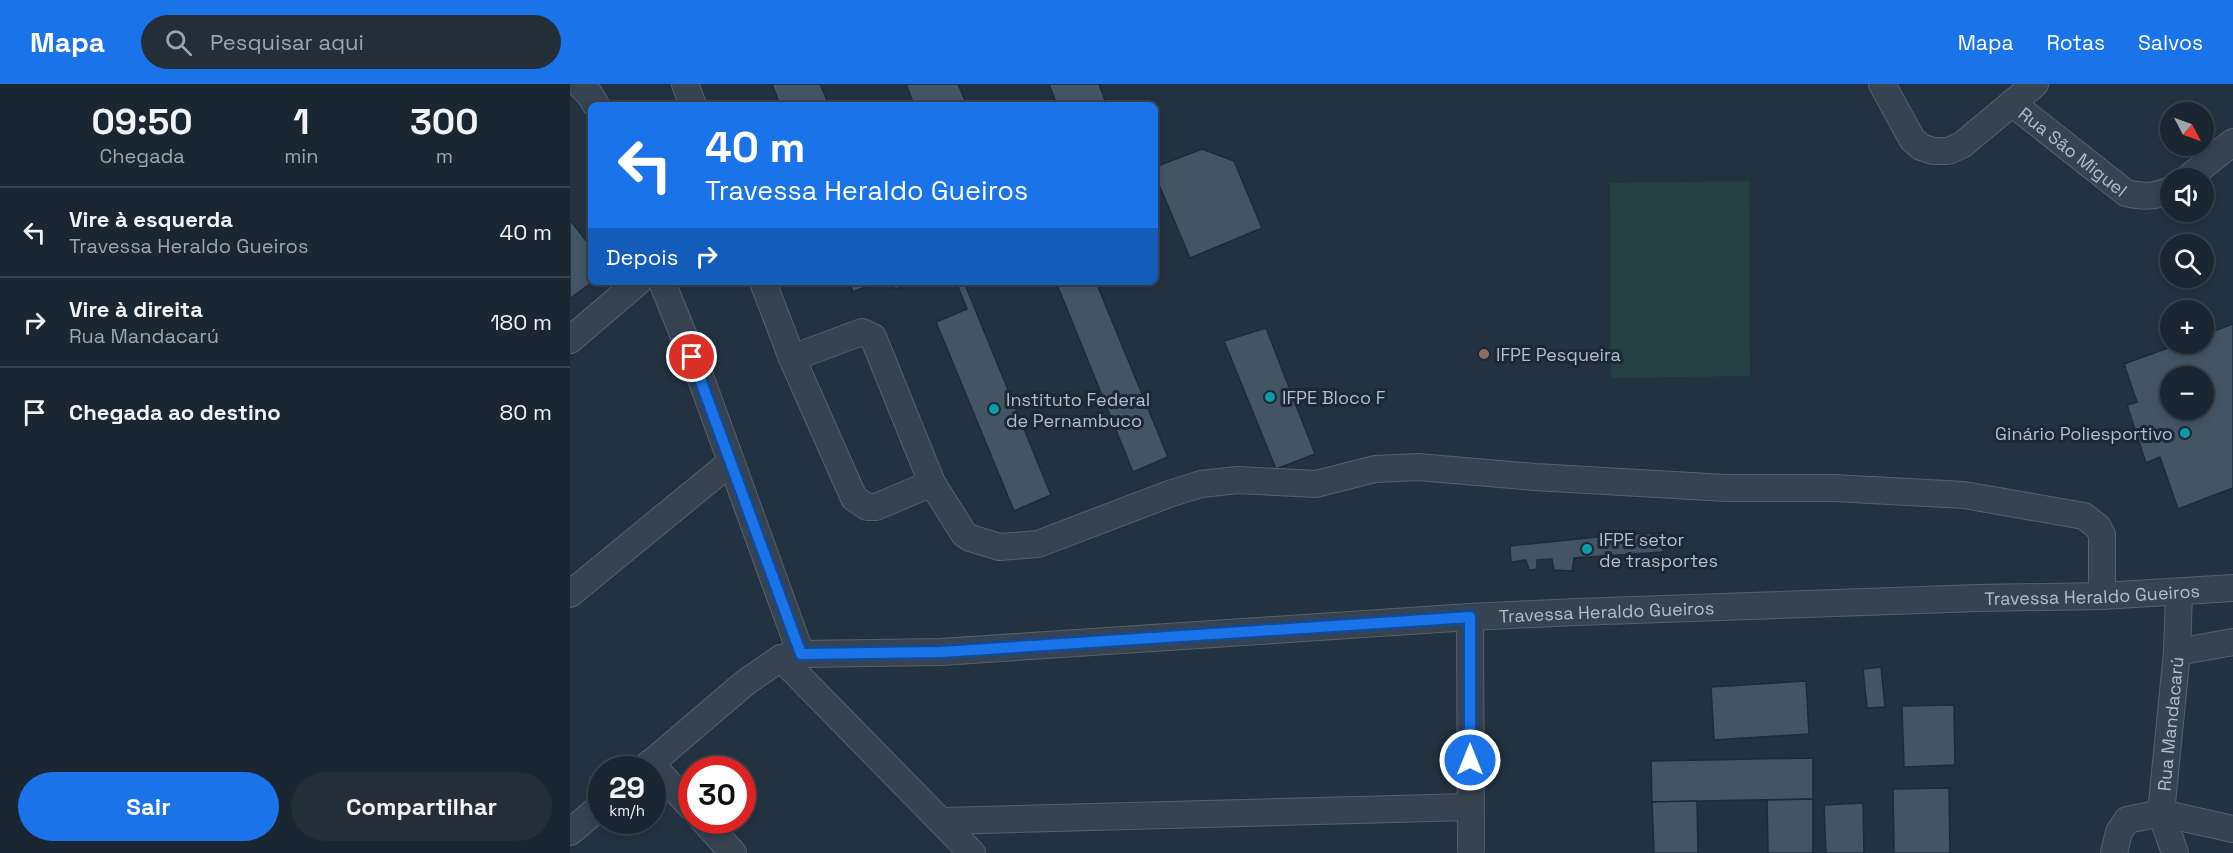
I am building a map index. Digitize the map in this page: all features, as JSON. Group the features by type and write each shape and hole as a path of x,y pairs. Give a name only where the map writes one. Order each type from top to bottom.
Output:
{"street":[{"path":"579,84 594,102"},
{"path":"685,84 692,102"},
{"path":"1882,84 1912,139 1921,147 1933,151 1948,151 1962,145 2035,84"},
{"name":"Rua São Miguel","path":"2012,103 2126,193 2138,196 2160,194"},
{"path":"2200,168 2233,142"},
{"path":"570,340 634,285"},
{"path":"663,285 731,462 791,656 972,853"},
{"path":"764,285 792,358 854,498 867,507 876,507 932,483"},
{"path":"792,358 862,332 873,337 932,483 964,534 1000,547 1038,544 1201,484 1238,480 1316,484 1375,469 1418,467 1534,477 1726,488 1834,488 1964,495 2084,516 2092,520 2102,535 2103,596"},
{"path":"570,594 731,462"},
{"name":"Travessa Heraldo Gueiros","path":"791,656 941,652 1470,617 1966,598 2103,596 2233,588"},
{"name":"Rua Mandacarú","path":"2175,853 2161,813 2177,652 2179,592"},
{"path":"1470,617 1471,848"},
{"path":"2177,652 2233,642"},
{"path":"658,756 746,682 791,656"},
{"path":"666,784 678,795"},
{"path":"943,821 1470,807"},
{"path":"2114,853 2119,832 2127,820 2161,813 2233,829"},
{"path":"570,832 588,817"},
{"path":"716,834 733,853"}],"green space":[{"path":"1749,181 1750,376 1611,378 1610,183"}],"building":[{"path":"772,84 820,84 828,102 779,102"},
{"path":"906,84 958,84 966,102 913,102"},
{"path":"1049,84 1099,84 1106,102 1056,102"},
{"path":"1202,149 1234,161 1262,228 1190,258 1158,182 1158,166"},
{"path":"570,220 588,243 588,285 570,299"},
{"path":"850,285 870,285 853,292"},
{"path":"889,285 905,285 896,289"},
{"name":"Instituto Federal de Pernambuco","path":"957,285 965,285 1051,495 1014,511 936,322 967,309"},
{"name":"Instituto Federal de Pernambuco","path":"1057,285 1097,285 1168,457 1133,472"},
{"name":"Ginário Poliesportivo","path":"2233,324 2233,488 2178,509 2160,457 2146,463 2127,405 2137,402 2124,364 2160,351 2160,354 2214,354 2214,331"},
{"name":"IFPE Bloco F","path":"1266,328 1315,454 1276,469 1224,341"},
{"name":"IFPE setor de trasportes","path":"1663,533 1663,552 1574,558 1572,571 1554,570 1552,559 1537,560 1537,569 1529,570 1526,560 1511,562 1510,546 1627,534"},
{"path":"1881,667 1885,707 1867,708 1863,669"},
{"path":"1806,681 1809,734 1714,740 1711,687"},
{"path":"1954,705 1955,765 1904,767 1902,706"},
{"path":"1813,758 1813,799 1652,802 1651,761"},
{"path":"1949,788 1950,853 1894,853 1893,789"},
{"path":"1813,799 1813,853 1768,853 1767,800"},
{"path":"1697,801 1698,853 1654,853 1652,802"},
{"path":"1863,803 1864,853 1826,853 1824,805"}],"place":[{"name":"IFPE Pesqueira","path":"1484,354"},
{"name":"IFPE Bloco F","path":"1270,397"},
{"name":"Instituto Federal de Pernambuco","path":"994,409"},
{"name":"Ginário Poliesportivo","path":"2185,433"},
{"name":"IFPE setor de trasportes","path":"1587,549"}],"route":[{"path":"692,357 801,654 941,652 1470,617 1470,760"}]}
